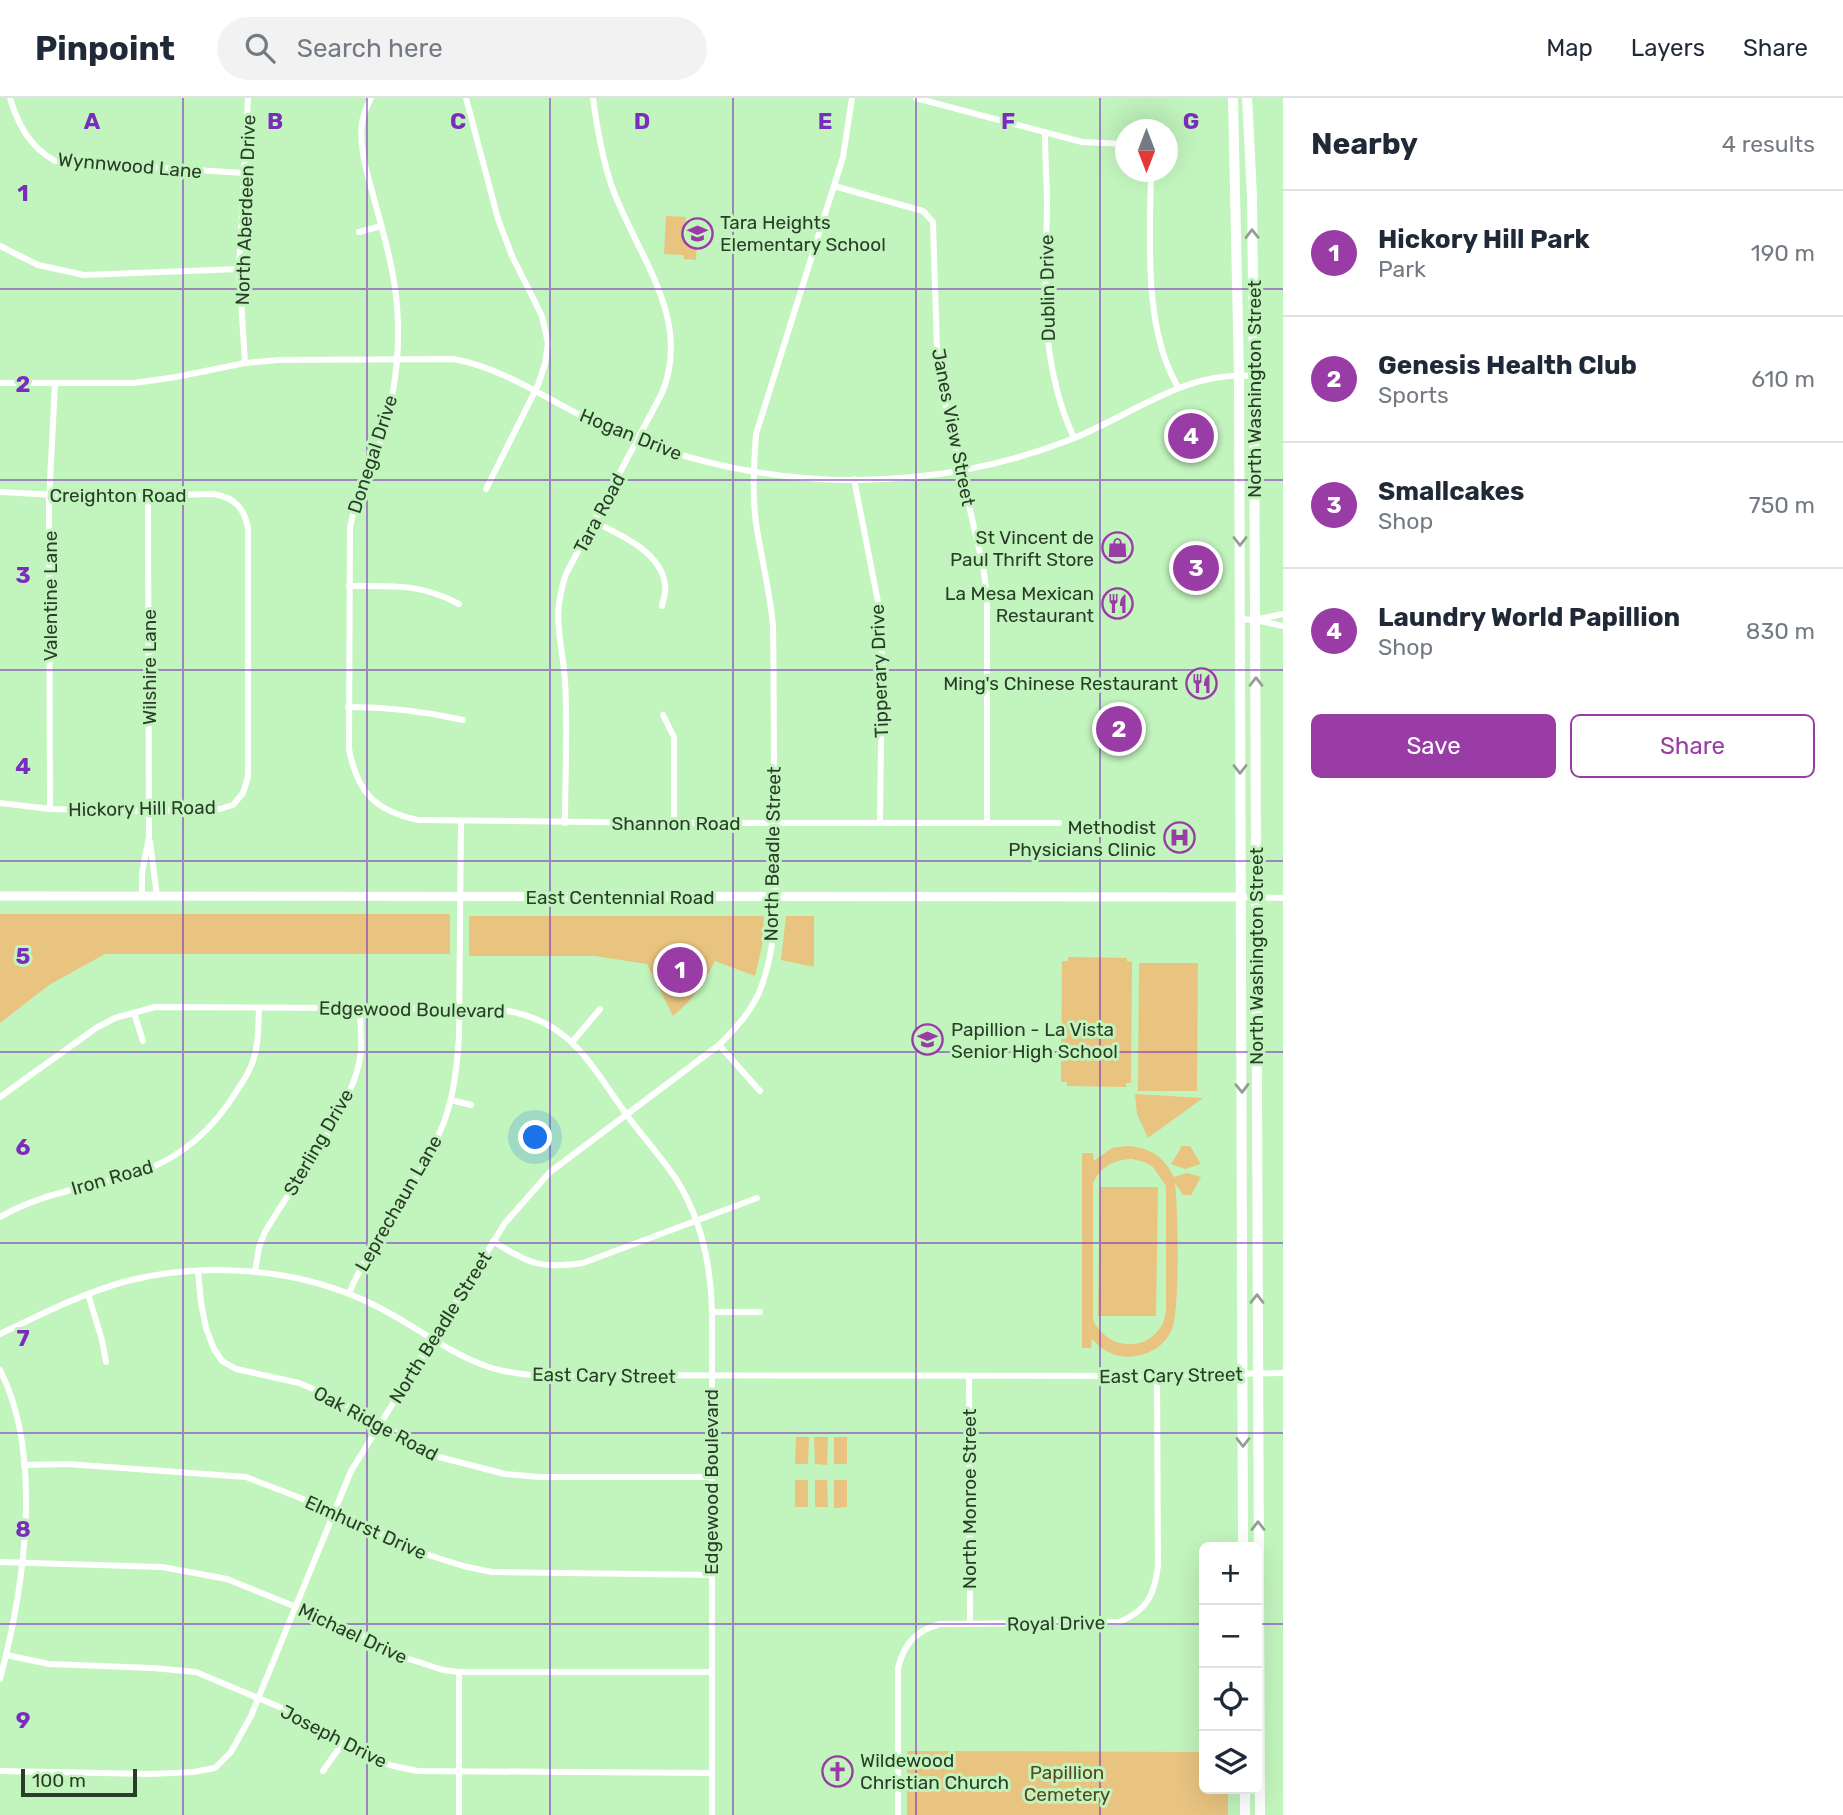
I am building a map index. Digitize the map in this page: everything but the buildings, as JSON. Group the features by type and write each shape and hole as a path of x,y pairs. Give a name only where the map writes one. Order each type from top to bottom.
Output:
{"main road":[{"name":"North Washington Street","path":"1233,98 1239,375 1243,1542"},
{"name":"North Washington Street","path":"1247,98 1252,197 1256,620 1260,1815"},
{"path":"1245,1794 1245,1815"}],"street":[{"name":"Wynnwood Lane","path":"10,98 29,140 38,152 55,161 244,173"},
{"name":"North Aberdeen Drive","path":"245,363 239,269 248,98"},
{"name":"Donegal Drive","path":"371,98 362,122 361,136 364,159 391,262 397,303 397,359 385,424 353,510 349,528 349,749 353,771 369,797 384,809 401,817 418,820"},
{"path":"466,98 498,219 546,329 547,356 544,370 486,489"},
{"name":"Tara Road","path":"565,823 565,682 557,620 558,596 566,574 664,387 671,355 670,332 663,298 611,186 593,98"},
{"name":"North Beadle Street","path":"0,1771 151,1774 215,1768 241,1736 259,1698 351,1471 505,1223 550,1172 719,1045 746,1014 762,986 770,958 774,896 773,626 771,598 756,522 753,472 756,434 843,157 852,98"},
{"path":"916,98 1045,134 1082,142 1115,144"},
{"name":"Dublin Drive","path":"1045,134 1046,327 1049,359 1066,422 1074,438"},
{"path":"1151,182 1150,238 1155,311 1159,337 1178,387"},
{"name":"Janes View Street","path":"834,186 923,211 933,222 937,350 943,394 983,566 987,595 987,823"},
{"path":"359,232 381,226"},
{"path":"0,246 38,265 84,275 239,269"},
{"name":"Hogan Drive","path":"0,383 134,383 245,363 307,359 453,359 472,362 496,371 593,421 638,440 696,459 753,472 820,479 854,479 912,477 961,471 1042,450 1074,438 1178,387 1218,376 1254,376"},
{"name":"Valentine Lane","path":"50,809 50,495 55,383"},
{"name":"Tipperary Drive","path":"854,479 879,607 882,654 880,823"},
{"name":"Creighton Road","path":"0,492 148,497 214,494 226,496 235,502 245,514 247,528 249,674"},
{"name":"Wilshire Lane","path":"142,896 142,873 149,836 150,811 148,497"},
{"path":"595,522 632,542 652,559 665,583 662,606"},
{"path":"349,586 420,587 459,604"},
{"path":"1256,620 1283,614"},
{"path":"1240,619 1283,626"},
{"name":"Hickory Hill Road","path":"0,803 50,809 150,811 220,809 233,804 243,793 248,777 249,674"},
{"path":"348,707 386,707 463,720"},
{"path":"663,715 674,737 674,823"},
{"name":"Shannon Road","path":"418,820 565,823 1059,823"},
{"name":"Leprechaun Lane","path":"349,1293 358,1271 435,1143 451,1100 457,1070 461,821"},
{"name":"Wilshire Lane","path":"149,836 157,896"},
{"name":"East Centennial Road","path":"0,896 1240,897"},
{"path":"1240,897 1283,898"},
{"name":"Edgewood Boulevard","path":"0,1097 96,1028 114,1018 155,1007 496,1009 544,1022 573,1041 677,1180 705,1249 712,1311 712,1815"},
{"name":"Sterling Drive","path":"255,1272 258,1247 265,1232 346,1100 361,1051 360,1007"},
{"name":"Iron Road","path":"0,1217 60,1192 142,1171 187,1148 211,1127 229,1104 253,1063 258,1044 259,1008"},
{"path":"573,1041 600,1009"},
{"path":"134,1013 143,1041"},
{"path":"719,1045 760,1091"},
{"path":"451,1100 471,1105"},
{"path":"493,1241 538,1265 563,1266 583,1263 757,1198"},
{"name":"East Cary Street","path":"0,1335 88,1294 128,1281 198,1271 255,1272 316,1283 349,1293 394,1315 463,1357 491,1368 530,1376 1157,1376 1283,1373"},
{"name":"Oak Ridge Road","path":"198,1271 206,1328 222,1361 236,1369 299,1383 330,1395 439,1457 505,1474 552,1477 711,1477"},
{"path":"88,1294 106,1362"},
{"path":"712,1311 760,1312"},
{"path":"0,1370 20,1429 24,1465 23,1562 16,1615 0,1679"},
{"name":"North Monroe Street","path":"969,1376 970,1623"},
{"name":"Royal Drive","path":"898,1815 898,1668 909,1640 940,1624 1119,1622 1142,1610 1150,1601 1158,1565 1157,1376"},
{"name":"Elmhurst Drive","path":"24,1465 67,1464 236,1475 254,1479 334,1511 412,1550 492,1572 711,1575"},
{"name":"Michael Drive","path":"0,1562 162,1567 227,1579 346,1626 400,1656 421,1664 459,1672 710,1672"},
{"name":"Joseph Drive","path":"6,1656 49,1664 196,1672 302,1718 365,1756 418,1771 712,1773"},
{"path":"459,1672 459,1815"},
{"path":"323,1772 342,1744"}],"green space":[{"path":"666,216 686,217 685,236 697,237 696,260 684,259 683,255 664,254"},
{"path":"0,914 450,914 450,954 105,954 49,985 0,1023"},
{"path":"469,916 764,916 762,946 755,976 715,961 697,991 673,1016 647,964 595,956 469,956"},
{"path":"786,916 814,916 814,967 781,960"},
{"path":"1068,957 1127,958 1127,961 1132,962 1131,1083 1126,1083 1126,1087 1067,1086 1067,1082 1061,1082 1062,961 1068,961"},
{"path":"1139,963 1198,963 1197,1091 1138,1091"},
{"path":"1135,1094 1203,1098 1148,1138 1137,1114"},
{"path":"1182,1146 1190,1146 1201,1164 1185,1169 1171,1164"},
{"path":"1112,1148 1142,1148 1160,1158 1174,1177 1187,1173 1201,1177 1191,1195 1183,1195 1175,1183 1177,1281 1172,1329 1158,1347 1129,1357 1101,1348 1092,1339 1091,1348 1082,1348 1082,1153 1093,1153 1094,1161","holes":["1132,1159 1153,1167 1166,1186 1166,1311 1155,1334 1145,1341 1122,1344 1101,1332 1093,1320 1093,1183 1100,1172 1114,1162"]},
{"path":"1100,1187 1158,1187 1156,1316 1098,1316"},
{"path":"796,1437 809,1437 808,1464 795,1464"},
{"path":"814,1437 828,1437 827,1465 815,1464"},
{"path":"834,1437 847,1437 847,1464 834,1464"},
{"path":"795,1480 808,1480 808,1507 795,1507"},
{"path":"815,1480 827,1480 828,1507 815,1507"},
{"path":"834,1480 847,1480 847,1507 834,1508"},
{"name":"Papillion Cemetery","path":"907,1751 1199,1752 1199,1794 1228,1794 1228,1815 907,1815"}],"place":[{"name":"Tara Heights Elementary School","path":"697,233"},
{"name":"Laundry World Papillion","path":"1191,436"},
{"name":"St Vincent de Paul Thrift Store","path":"1117,548"},
{"name":"Smallcakes","path":"1196,568"},
{"name":"La Mesa Mexican Restaurant","path":"1117,604"},
{"name":"Ming's Chinese Restaurant","path":"1201,683"},
{"name":"Genesis Health Club","path":"1119,729"},
{"name":"Methodist Physicians Clinic","path":"1179,838"},
{"name":"Hickory Hill Park","path":"680,970"},
{"name":"Papillion - La Vista Senior High School","path":"928,1040"},
{"name":"Wildewood Christian Church","path":"837,1771"}]}
